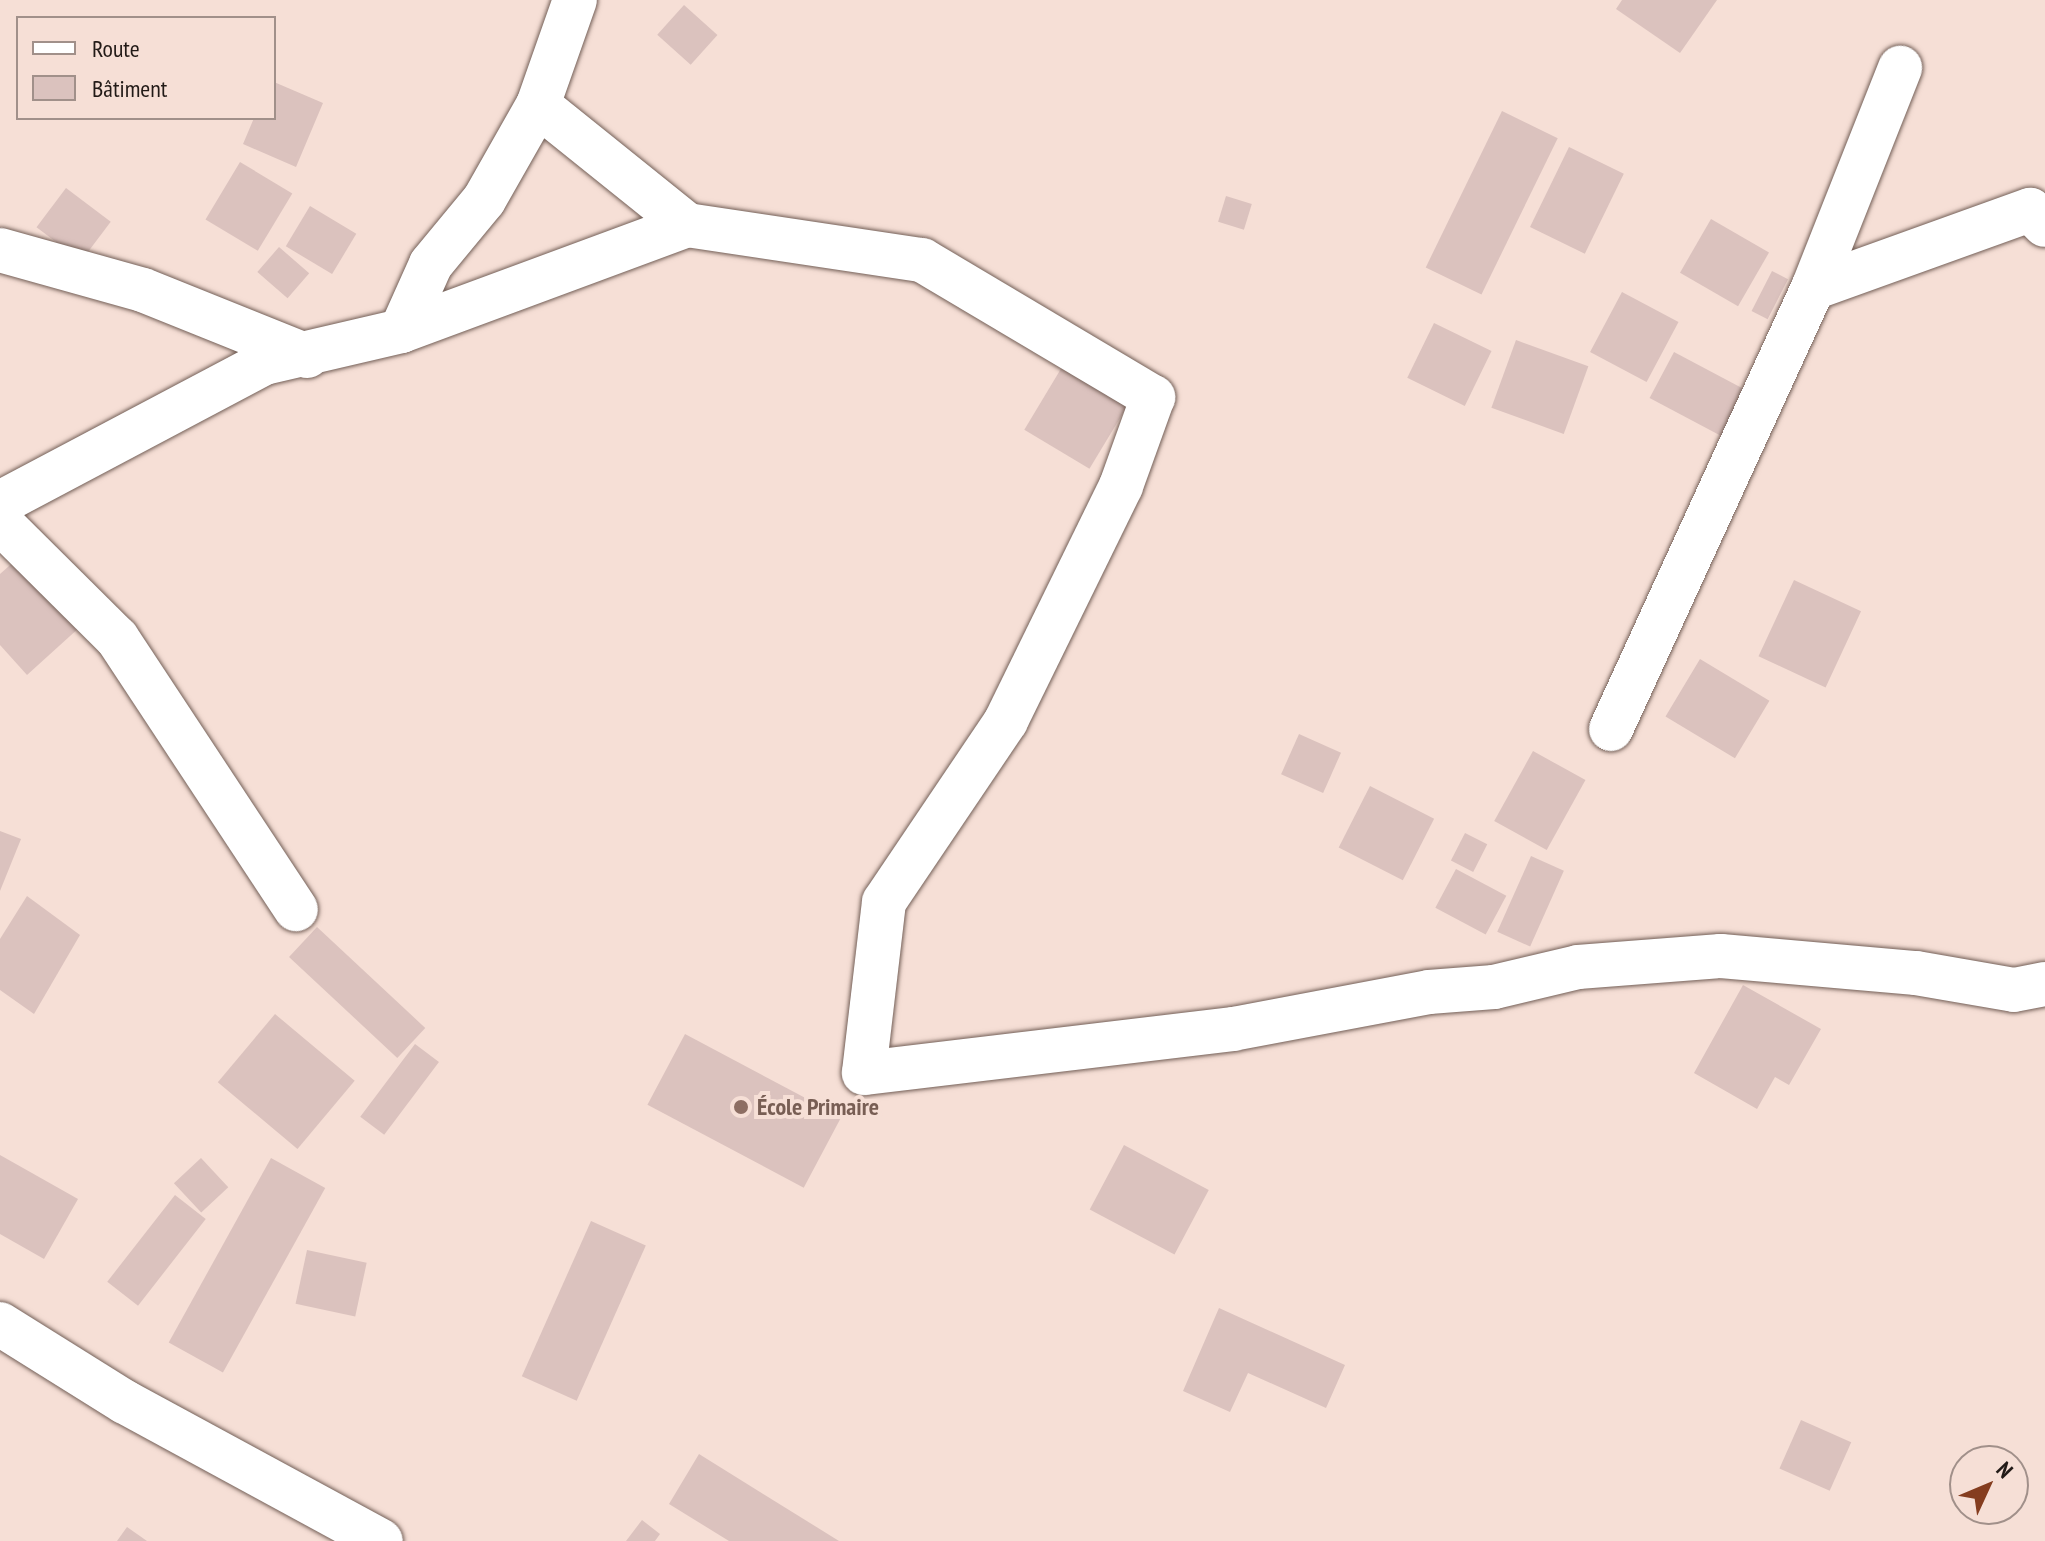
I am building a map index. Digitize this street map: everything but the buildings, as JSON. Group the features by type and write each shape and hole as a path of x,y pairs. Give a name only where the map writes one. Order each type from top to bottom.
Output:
{"street":[{"path":"401,331 431,264 484,200 538,105 575,0"},
{"path":"1611,729 1813,288 1900,68"},
{"path":"538,105 687,225"},
{"path":"1813,288 2030,210 2045,225"},
{"path":"0,503 264,363 308,356 401,331 687,225 922,260 1153,397 1121,486 1006,721 884,902 864,1073 1233,1029 1429,992 1494,987 1578,967 1721,956 1916,973 2014,990 2045,984"},
{"path":"0,250 157,295 308,356"},
{"path":"0,522 117,638 296,909"},
{"path":"0,1324 125,1402 381,1541"}],"place":[{"name":"École Primaire","path":"741,1107"}]}
